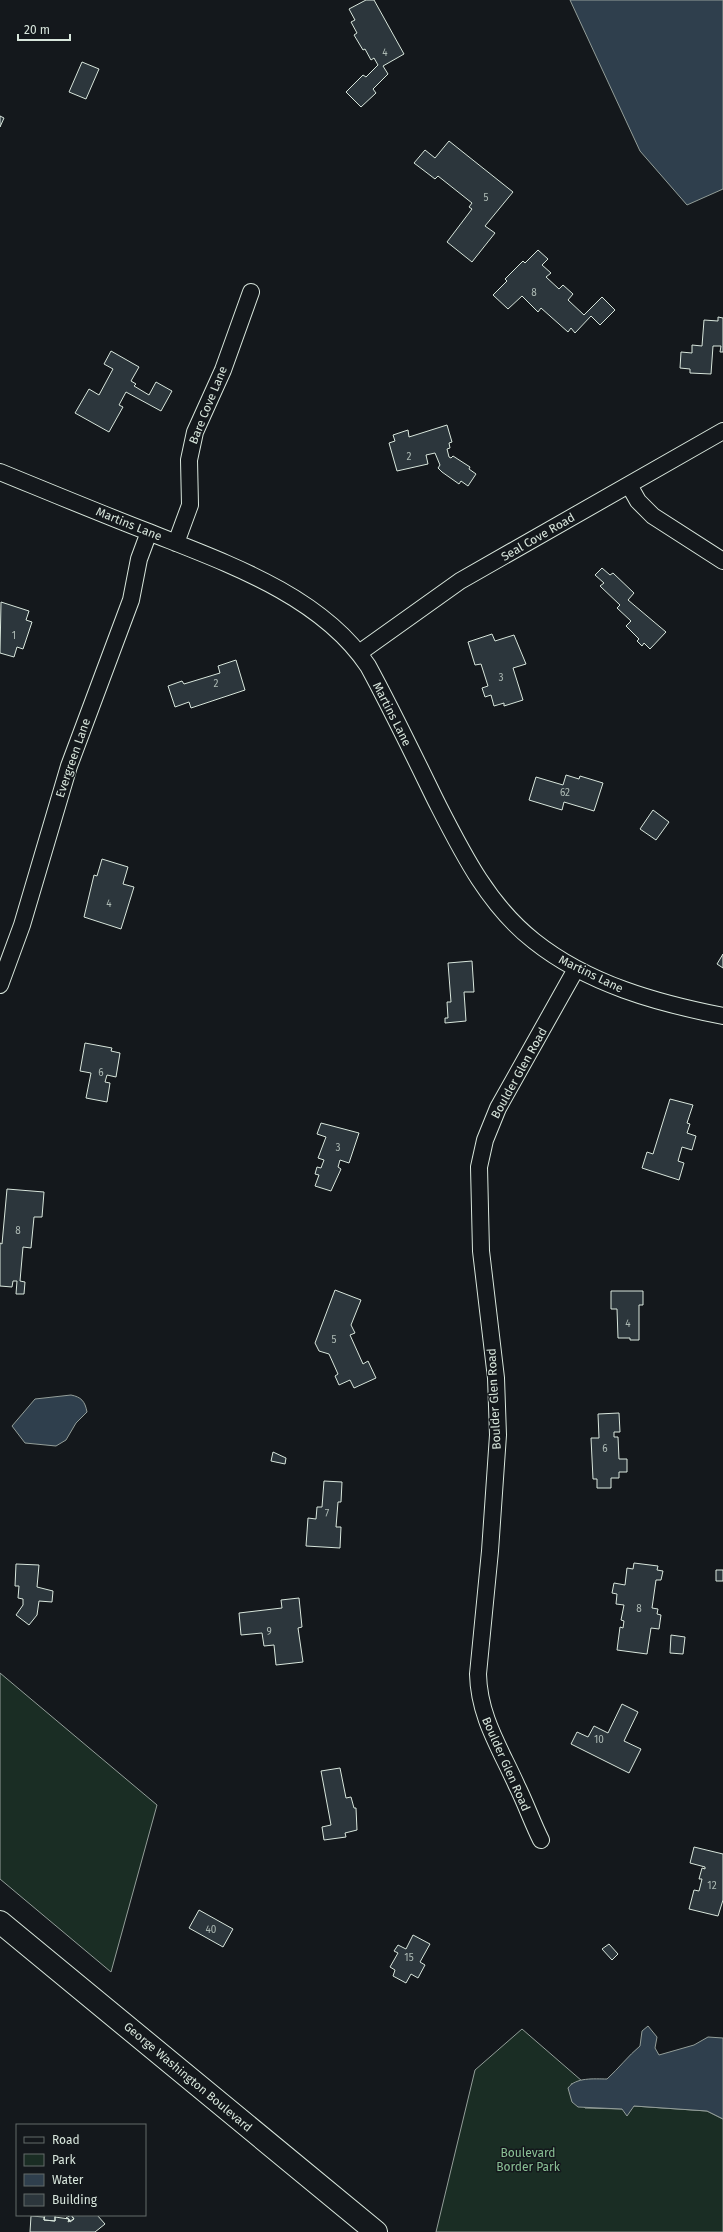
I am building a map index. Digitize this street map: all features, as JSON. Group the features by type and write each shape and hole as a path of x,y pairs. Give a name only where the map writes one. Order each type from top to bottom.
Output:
{"main road":[{"name":"George Washington Boulevard","path":"0,1922 376,2232"}],"street":[{"name":"Bare Cove Lane","path":"176,543 190,505 189,460 195,432 223,370 251,292"},
{"name":"Seal Cove Road","path":"359,653 460,581 723,430"},
{"name":"Martins Lane","path":"0,472 176,543 231,567 302,603 335,627 359,653 380,690 462,852 481,883 498,906 522,931 555,957 576,968 644,997 723,1016"},
{"path":"629,485 638,501 653,516 723,561"},
{"name":"Evergreen Lane","path":"0,985 22,925 69,766 129,606 139,559 149,532"},
{"name":"Boulder Glen Road","path":"541,1840 518,1786 492,1735 478,1693 478,1674 490,1551 498,1434 496,1378 481,1251 479,1173 481,1153 490,1124 576,968"}],"green space":[{"path":"0,1673 157,1805 111,1972 0,1879"},
{"name":"Boulevard Border Park","path":"522,2029 582,2081 571,2084 585,2108 622,2109 634,2106 707,2111 723,2119 723,2232 436,2232 475,2070"}],"water":[{"path":"570,0 723,0 723,189 687,205 640,151"},
{"path":"71,1395 82,1400 87,1412 76,1423 66,1440 56,1446 25,1443 12,1426 35,1399"},
{"path":"648,2026 657,2037 655,2048 659,2055 694,2045 708,2037 723,2038 723,2119 707,2111 634,2106 627,2116 622,2109 578,2107 572,2102 568,2088 571,2084 586,2079 607,2079 640,2046 642,2031"}],"building":[{"path":"366,0 374,0 404,54 383,66 388,74 373,89 376,93 361,107 346,92 363,75 366,77 378,65 374,58 371,60 365,49 363,50 354,35 357,33 351,22 355,20 349,9"},
{"path":"82,62 99,69 86,99 69,92"},
{"path":"0,116 4,118 0,127"},
{"path":"449,141 513,192 485,226 495,233 472,262 447,242 472,209 469,207 472,203 438,176 435,179 414,163 425,150 435,158"},
{"path":"538,250 548,259 542,265 551,273 546,277 559,289 563,285 573,294 568,300 584,315 602,297 615,310 600,325 591,316 575,333 571,328 568,332 541,308 538,312 522,296 508,309 493,295 507,281 505,279 523,261 525,263"},
{"path":"718,317 723,318 723,352 720,352 721,346 713,346 711,374 690,373 690,369 680,368 681,352 692,353 692,345 702,346 704,320 718,321"},
{"path":"111,351 139,367 131,381 136,384 134,386 149,395 156,382 172,391 161,411 126,392 119,405 123,407 109,432 75,413 89,389 99,395 113,369 104,364"},
{"path":"447,425 452,442 449,443 450,448 447,449 449,457 451,458 453,456 470,467 469,469 476,474 468,486 461,481 459,484 438,468 440,465 435,453 426,455 428,464 397,471 389,443 395,441 393,435 408,430 409,437"},
{"path":"602,568 610,575 613,573 634,593 628,600 666,632 650,649 644,643 642,646 637,641 639,639 626,626 631,621 617,608 620,605 600,586 604,583 595,575"},
{"path":"1,602 29,611 26,620 32,622 23,649 17,647 14,657 0,653"},
{"path":"492,634 495,641 514,635 526,664 513,668 523,700 504,706 504,703 494,706 491,695 485,697 482,688 488,686 481,664 475,665 468,642"},
{"path":"236,660 245,690 191,708 189,702 175,707 168,686 182,681 184,684 220,673 218,666"},
{"path":"566,775 579,779 580,776 603,783 594,811 564,802 562,810 529,800 536,777 563,785"},
{"path":"653,810 669,822 656,840 640,829"},
{"path":"102,859 128,867 123,884 134,887 121,929 84,917 94,875 97,876"},
{"path":"723,954 723,968 717,964"},
{"path":"472,961 474,992 464,992 466,1021 445,1023 445,1018 448,1018 447,1002 451,1002 448,963"},
{"path":"85,1043 112,1048 111,1051 120,1053 116,1077 107,1075 105,1082 110,1083 107,1102 86,1098 91,1073 80,1071"},
{"path":"670,1099 693,1105 687,1123 690,1124 687,1133 696,1136 692,1150 682,1147 678,1161 684,1163 679,1180 642,1168 647,1152 653,1154"},
{"path":"321,1123 359,1133 349,1163 340,1160 338,1167 341,1169 331,1191 315,1186 319,1175 315,1174 317,1167 321,1168 324,1160 318,1158 326,1137 317,1134"},
{"path":"7,1189 44,1192 42,1217 34,1217 31,1248 23,1247 20,1281 25,1282 24,1294 16,1294 17,1281 13,1281 12,1287 0,1286 0,1243 2,1244"},
{"path":"335,1290 361,1300 351,1325 355,1333 350,1335 363,1364 368,1361 376,1378 354,1388 350,1380 339,1385 335,1376 338,1374 329,1354 319,1351 315,1343"},
{"path":"611,1291 643,1291 643,1305 639,1305 639,1340 618,1338 617,1309 611,1309"},
{"path":"619,1413 620,1432 614,1432 614,1437 618,1437 619,1459 627,1459 627,1472 619,1472 619,1478 611,1478 611,1488 597,1488 597,1479 593,1479 591,1438 599,1438 598,1414"},
{"path":"273,1452 286,1458 285,1464 271,1461"},
{"path":"324,1481 342,1482 341,1502 338,1502 336,1527 341,1527 340,1548 306,1546 308,1518 316,1519 317,1507 322,1507"},
{"path":"634,1563 658,1566 657,1570 663,1571 661,1580 656,1580 652,1608 658,1609 657,1614 661,1615 659,1629 651,1628 647,1654 617,1650 620,1627 623,1628 624,1621 621,1620 624,1605 616,1604 617,1594 612,1593 614,1583 625,1585 627,1568 633,1569"},
{"path":"16,1564 39,1565 37,1587 53,1591 52,1602 39,1601 37,1615 29,1625 16,1615 23,1605 23,1599 18,1598 19,1586 15,1586"},
{"path":"716,1570 723,1570 723,1581 716,1581"},
{"path":"299,1598 302,1627 298,1628 303,1662 276,1665 274,1645 264,1646 262,1633 241,1635 239,1613 282,1608 281,1600"},
{"path":"671,1635 685,1637 683,1654 670,1653"},
{"path":"622,1704 638,1712 624,1741 641,1749 629,1773 571,1744 577,1732 588,1737 594,1726 608,1733"},
{"path":"340,1768 346,1798 351,1797 354,1808 356,1808 357,1830 345,1833 346,1837 324,1840 322,1827 331,1825 321,1771"},
{"path":"694,1847 723,1854 723,1900 718,1916 689,1909 694,1890 699,1891 702,1879 699,1879 702,1868 705,1869 705,1867 690,1863"},
{"path":"199,1910 233,1929 223,1947 189,1928"},
{"path":"413,1935 430,1944 420,1962 425,1965 418,1978 411,1974 406,1983 393,1976 395,1970 390,1967 398,1953 394,1951 398,1945 406,1949"},
{"path":"609,1944 618,1954 612,1960 602,1949"},
{"path":"31,2216 44,2217 44,2220 55,2221 55,2217 69,2219 70,2222 74,2219 72,2216 98,2216 105,2224 95,2232 30,2232"},
{"path":"45,2216 55,2216 55,2221 44,2220"},
{"path":"72,2216 74,2219 68,2222 69,2219 66,2218"}]}
